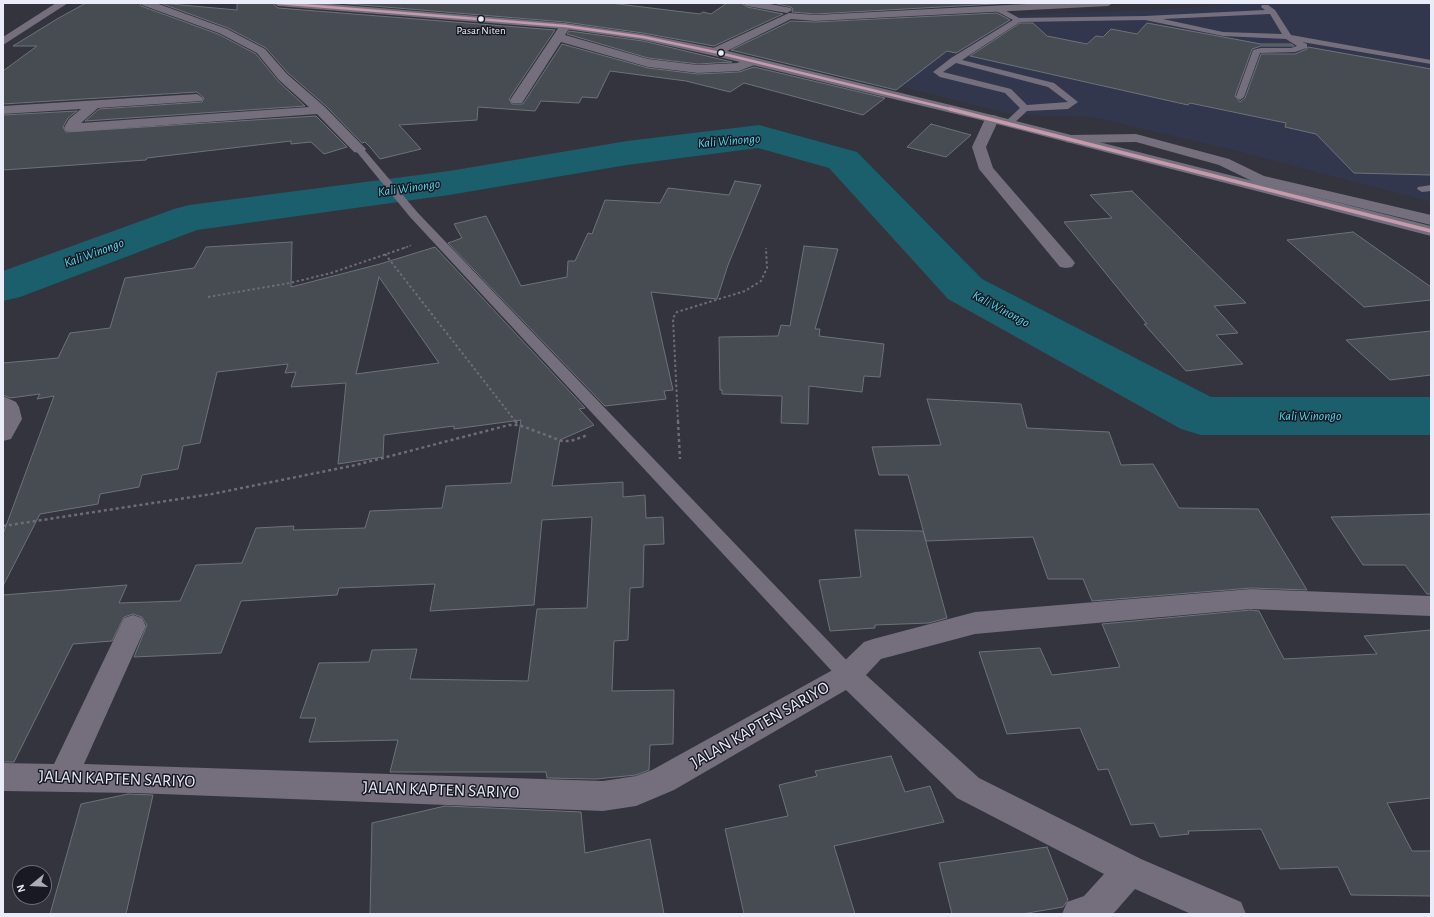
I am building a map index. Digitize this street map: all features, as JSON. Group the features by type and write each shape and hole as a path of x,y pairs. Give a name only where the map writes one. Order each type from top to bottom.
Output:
{"main road":[{"path":"278,3 309,4 562,31 643,37 753,61 1071,139"},
{"path":"1256,182 1431,231"}],"street":[{"path":"3,42 63,3"},
{"path":"146,3 223,31 261,51 283,77 320,110 359,149"},
{"path":"747,3 787,10 815,18 1108,3"},
{"path":"715,52 787,10"},
{"path":"3,26 27,26"},
{"path":"517,100 562,31 588,47 648,63 698,69 739,67 753,61"},
{"path":"3,110 197,98"},
{"path":"94,105 74,122 71,128 320,110"},
{"path":"992,119 979,147 986,169 1066,263"},
{"path":"1071,139 1136,138 1224,162 1256,182 1431,220"},
{"path":"3,403 9,407 11,419 3,434"},
{"name":"JALAN KAPTEN SARIYO","path":"3,778 63,778 603,796 636,792 663,780 848,675 873,650 976,623 1251,599 1431,607"},
{"path":"63,778 133,626"},
{"path":"848,675 968,788 1130,870 1230,914"},
{"path":"1079,914 1094,910 1130,870"}],"lane":[{"path":"1240,97 1256,52 1261,50 1292,50 1304,46 1288,37 1272,12 1259,3"},
{"path":"999,9 1018,20 1145,18 1272,12"},
{"path":"1145,18 1223,34 1288,37 1431,62"},
{"path":"1018,20 937,72 942,75 1008,91 1051,85"},
{"path":"954,60 1051,85 1074,102 1073,104 1025,108 1009,123"},
{"path":"1008,91 1025,108"},
{"path":"359,149 414,215 848,675"}],"path":[{"path":"208,297 270,287 324,274 435,237"},
{"path":"682,500 673,318 677,312 745,291 761,281 767,268 766,248"},
{"path":"385,254 519,425"},
{"path":"3,526 212,494 356,466 495,428 519,425 562,442 571,441 613,426"}],"shaded area":[{"path":"1251,3 1431,3 1431,202 1237,151 1093,117 1015,115 734,45 799,22 1158,10"}],"building":[{"path":"86,3 140,3 141,6 218,34 256,54 278,81 305,106 85,121 99,109 202,102 204,98 197,92 3,104 3,71 37,46 13,46"},
{"path":"160,3 237,10 237,3 272,3 278,8 555,30 509,99 512,104 523,104 562,44 648,68 698,74 739,72 754,67 885,98 863,115 744,83 730,92 686,81 610,71 597,98 582,97 579,103 541,101 535,111 478,107 477,120 399,125 421,149 380,159 365,142 362,143 326,106 288,73 266,48 228,28"},
{"path":"337,3 610,3 711,14 727,3 741,3 747,7 783,14 714,46 643,33 565,22"},
{"path":"773,3 1012,3 815,14 792,12 793,9 791,7"},
{"path":"997,13 1010,20 956,53 947,51 896,90 731,50 791,21 815,22"},
{"path":"1020,23 1033,23 1047,36 1087,44 1096,36 1103,37 1111,29 1137,34 1147,23 1261,44 1291,44 1294,46 1261,46 1252,49 1235,96 1240,102 1245,98 1261,54 1295,54 1307,49 1308,47 1431,69 1431,175 1354,173 1316,134 1285,127 1286,123 1190,103 1188,105 970,56"},
{"path":"569,31 643,41 732,62 698,64 648,58 567,34"},
{"path":"77,111 68,118 63,127 66,132 316,116 347,147 324,154 311,142 291,144 291,141 147,158 146,160 3,170 3,115"},
{"path":"931,124 971,135 946,157 907,147"},
{"path":"735,181 761,185 728,265 717,299 651,292 673,390 664,391 666,399 605,406 448,243 462,238 454,224 486,216 521,286 567,277 568,261 575,261 588,233 592,234 605,200 660,203 668,188 729,195"},
{"path":"1132,191 1246,303 1214,306 1238,333 1216,335 1243,364 1186,371 1144,324 1147,324 1064,222 1112,218 1090,195"},
{"path":"1353,232 1431,287 1431,300 1364,307 1287,240"},
{"path":"292,242 291,287 380,264 435,247 585,408 579,409 594,425 560,440 552,486 623,482 623,497 645,495 646,518 663,517 664,544 644,545 643,587 630,588 628,640 614,641 612,691 674,690 673,744 650,745 649,770 636,775 596,779 547,778 546,772 390,772 398,740 309,742 316,718 300,718 319,663 369,662 372,650 417,649 410,679 528,681 537,609 587,608 592,517 542,520 534,605 430,611 435,584 339,588 337,595 241,601 221,653 134,657 147,625 142,617 133,614 124,617 112,641 73,644 14,762 3,762 3,595 127,585 119,603 180,601 196,565 242,563 256,528 294,526 293,530 365,528 370,511 442,508 446,486 511,483 521,420 454,429 454,426 384,435 383,457 338,464 346,383 291,387 296,372 285,373 288,364 217,372 200,443 183,446 178,469 142,475 139,487 100,494 98,504 40,514 3,586 3,534 54,396 37,399 40,394 10,398 3,395 3,363 58,358 70,333 110,328 125,278 194,268 206,247","holes":["379,277 439,363 356,374"]},
{"path":"804,246 838,249 815,329 820,329 819,336 884,344 880,377 864,376 862,392 809,386 808,424 781,423 782,396 722,394 722,390 720,390 719,337 778,336 781,325 790,326"},
{"path":"1431,331 1431,375 1390,380 1346,340"},
{"path":"927,399 1021,404 1027,428 1109,432 1121,465 1153,464 1179,508 1258,509 1307,590 1251,588 1092,601 1083,579 1048,579 1033,537 926,541 908,475 879,475 872,447 941,445"},
{"path":"1431,514 1431,594 1427,594 1405,565 1363,565 1331,517"},
{"path":"855,530 923,531 947,618 929,623 875,625 875,628 830,631 819,580 861,577"},
{"path":"1251,610 1259,611 1284,659 1377,654 1364,636 1431,630 1431,798 1387,803 1412,851 1431,851 1431,896 1351,895 1338,867 1280,869 1261,829 1188,831 1189,834 1160,837 1154,823 1131,825 1108,769 1098,770 1080,728 1007,734 979,652 1040,648 1052,675 1120,667 1102,624"},
{"path":"891,756 905,792 930,786 944,822 834,846 855,914 744,914 725,829 788,816 779,785 817,776 815,771"},
{"path":"128,794 153,795 126,914 50,914 81,804"},
{"path":"445,806 581,812 585,853 650,839 664,914 370,914 372,823"},
{"path":"1047,847 1068,900 1063,907 1022,914 952,914 939,863"}],"waterway":[{"name":"Kali Winongo","path":"3,287 189,218 449,183 627,153 759,136 843,160 965,289 1201,416 1431,416"}],"transit line":[{"path":"278,3 565,26 643,37 715,52 992,119 1431,231"}],"place":[{"name":"Pasar Niten","path":"481,19"}]}
